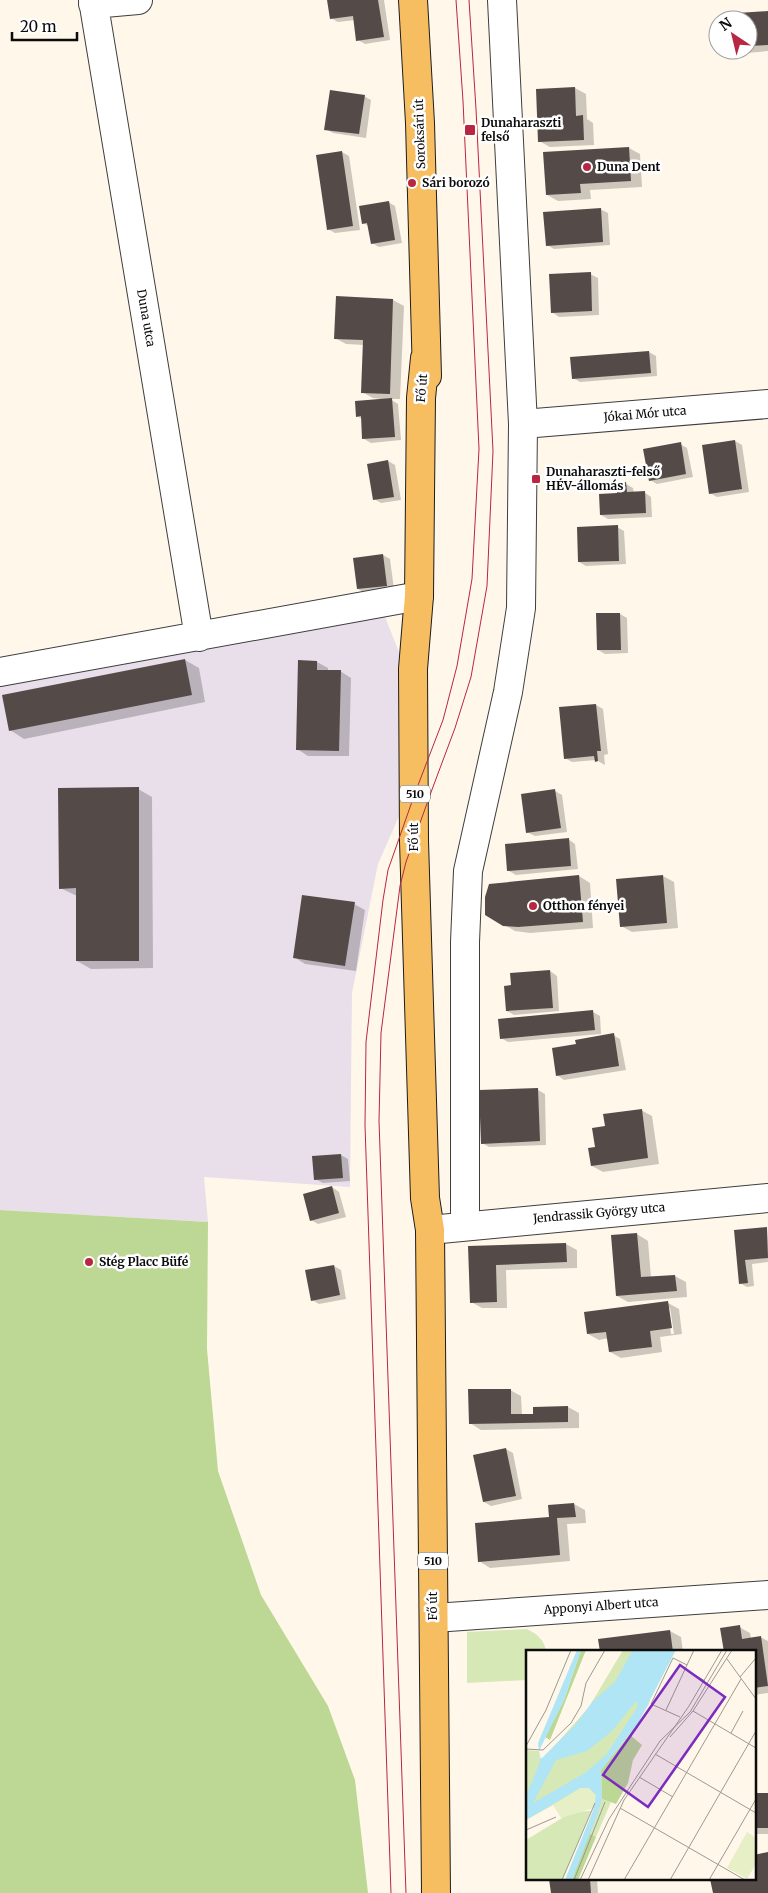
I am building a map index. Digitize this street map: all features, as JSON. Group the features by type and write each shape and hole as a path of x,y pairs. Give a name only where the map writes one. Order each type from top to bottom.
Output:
{"main road":[{"name":"Soroksári út","path":"413,0 420,123 425,358"},
{"name":"Fő út","path":"425,358 421,398 419,596 413,669 414,841 425,1198 430,1230 436,1893"},
{"name":"Fő út","path":"425,358 429,398 433,592 428,762 436,1197 430,1230"}],"street":[{"path":"93,2 138,0"},
{"path":"466,1225 465,942 468,871 508,692 522,608 523,424 502,0"},
{"name":"Duna utca","path":"93,2 199,637"},
{"name":"Jókai Mór utca","path":"523,424 768,404"},
{"path":"0,672 419,596"},
{"name":"Jendrassik György utca","path":"430,1230 466,1225 768,1198"},
{"name":"Apponyi Albert utca","path":"434,1618 768,1595"}],"shaded area":[{"path":"382,609 402,660 404,805 378,864 352,993 350,1187 204,1177 208,1222 0,1210 0,682"}],"green space":[{"path":"0,1210 208,1222 207,1349 218,1471 261,1595 328,1706 355,1780 368,1893 0,1893"},
{"path":"527,1629 540,1638 546,1650 526,1650 526,1680 467,1683 467,1632"}],"building":[{"path":"327,0 378,0 384,37 356,41 353,16 330,19"},
{"path":"768,11 768,45 758,46 758,12"},
{"path":"575,87 576,116 583,115 584,140 538,142 536,89"},
{"path":"330,90 365,95 359,134 324,130"},
{"name":"Duna Dent","path":"629,147 631,181 580,184 581,193 546,195 543,152"},
{"path":"342,151 353,226 327,230 316,155"},
{"path":"389,201 395,240 371,244 367,223 362,224 359,206"},
{"path":"601,208 603,242 546,246 543,212"},
{"path":"591,272 592,311 551,313 549,274"},
{"path":"336,296 393,299 390,394 361,393 363,340 334,339"},
{"path":"649,351 651,373 572,379 570,357"},
{"path":"392,398 395,437 362,439 361,416 356,417 355,401"},
{"path":"735,440 742,489 709,494 702,445"},
{"path":"681,442 686,474 649,481 643,449"},
{"path":"388,460 394,497 373,500 367,464"},
{"path":"626,482 627,492 645,491 646,513 600,515 599,494 617,493 617,483"},
{"path":"618,525 619,561 578,562 577,527"},
{"path":"383,554 387,586 357,589 353,558"},
{"path":"596,613 620,613 621,650 597,650"},
{"path":"185,659 192,695 9,731 2,695"},
{"path":"298,660 317,661 317,670 341,670 339,751 296,750"},
{"path":"596,704 601,751 597,751 598,761 595,762 594,756 564,759 559,707"},
{"path":"139,787 139,961 76,961 76,888 59,889 58,788"},
{"path":"555,789 561,828 526,833 521,794"},
{"path":"569,838 571,866 507,871 505,844"},
{"name":"Otthon fényei","path":"579,875 583,922 518,927 503,926 485,915 485,897 489,884"},
{"path":"663,875 667,923 620,927 616,879"},
{"path":"302,895 355,902 345,966 293,958"},
{"path":"550,970 553,1008 506,1011 504,986 511,985 510,973"},
{"path":"593,1010 595,1030 500,1039 498,1019"},
{"path":"614,1033 619,1066 556,1076 552,1048 576,1044 575,1040"},
{"path":"538,1088 540,1141 481,1144 479,1090"},
{"path":"642,1109 648,1158 591,1166 588,1148 595,1147 592,1128 605,1126 603,1114"},
{"path":"341,1154 343,1178 314,1180 312,1156"},
{"path":"332,1186 339,1213 310,1221 303,1194"},
{"path":"767,1227 768,1258 745,1260 748,1283 739,1284 734,1230"},
{"path":"637,1233 641,1277 675,1275 677,1291 616,1296 611,1235"},
{"path":"566,1243 567,1262 496,1265 497,1302 470,1303 468,1246"},
{"path":"334,1265 340,1295 311,1301 305,1270"},
{"path":"668,1301 672,1328 650,1331 652,1347 609,1352 606,1332 587,1334 584,1312"},
{"path":"468,1389 511,1389 511,1414 533,1414 533,1407 568,1406 568,1422 469,1424"},
{"path":"506,1448 516,1496 483,1502 473,1455"},
{"path":"574,1503 576,1517 557,1518 560,1555 478,1562 475,1523 549,1517 548,1505"},
{"path":"740,1625 742,1639 761,1636 768,1686 756,1688 756,1650 724,1650 720,1628"},
{"path":"670,1630 673,1650 600,1650 598,1639"},
{"path":"756,1793 768,1793 768,1828 756,1828"},
{"path":"768,1852 768,1893 713,1893 710,1880 756,1880 756,1855"},
{"path":"549,1880 590,1880 591,1893 551,1893"}],"tram line":[{"path":"391,1893 365,1125 366,1042 388,870 443,720 457,666 472,579 479,449 463,101 456,0"},
{"path":"406,1893 379,1121 381,1033 400,886 406,862 455,728 471,677 487,586 493,451 469,0"}],"place":[{"name":"Dunaharaszti felső","path":"470,130"},
{"name":"Duna Dent","path":"587,167"},
{"name":"Sári borozó","path":"412,183"},
{"name":"Dunaharaszti-felső HÉV-állomás","path":"536,479"},
{"name":"Otthon fényei","path":"533,906"},
{"name":"Stég Placc Büfé","path":"89,1262"}]}
